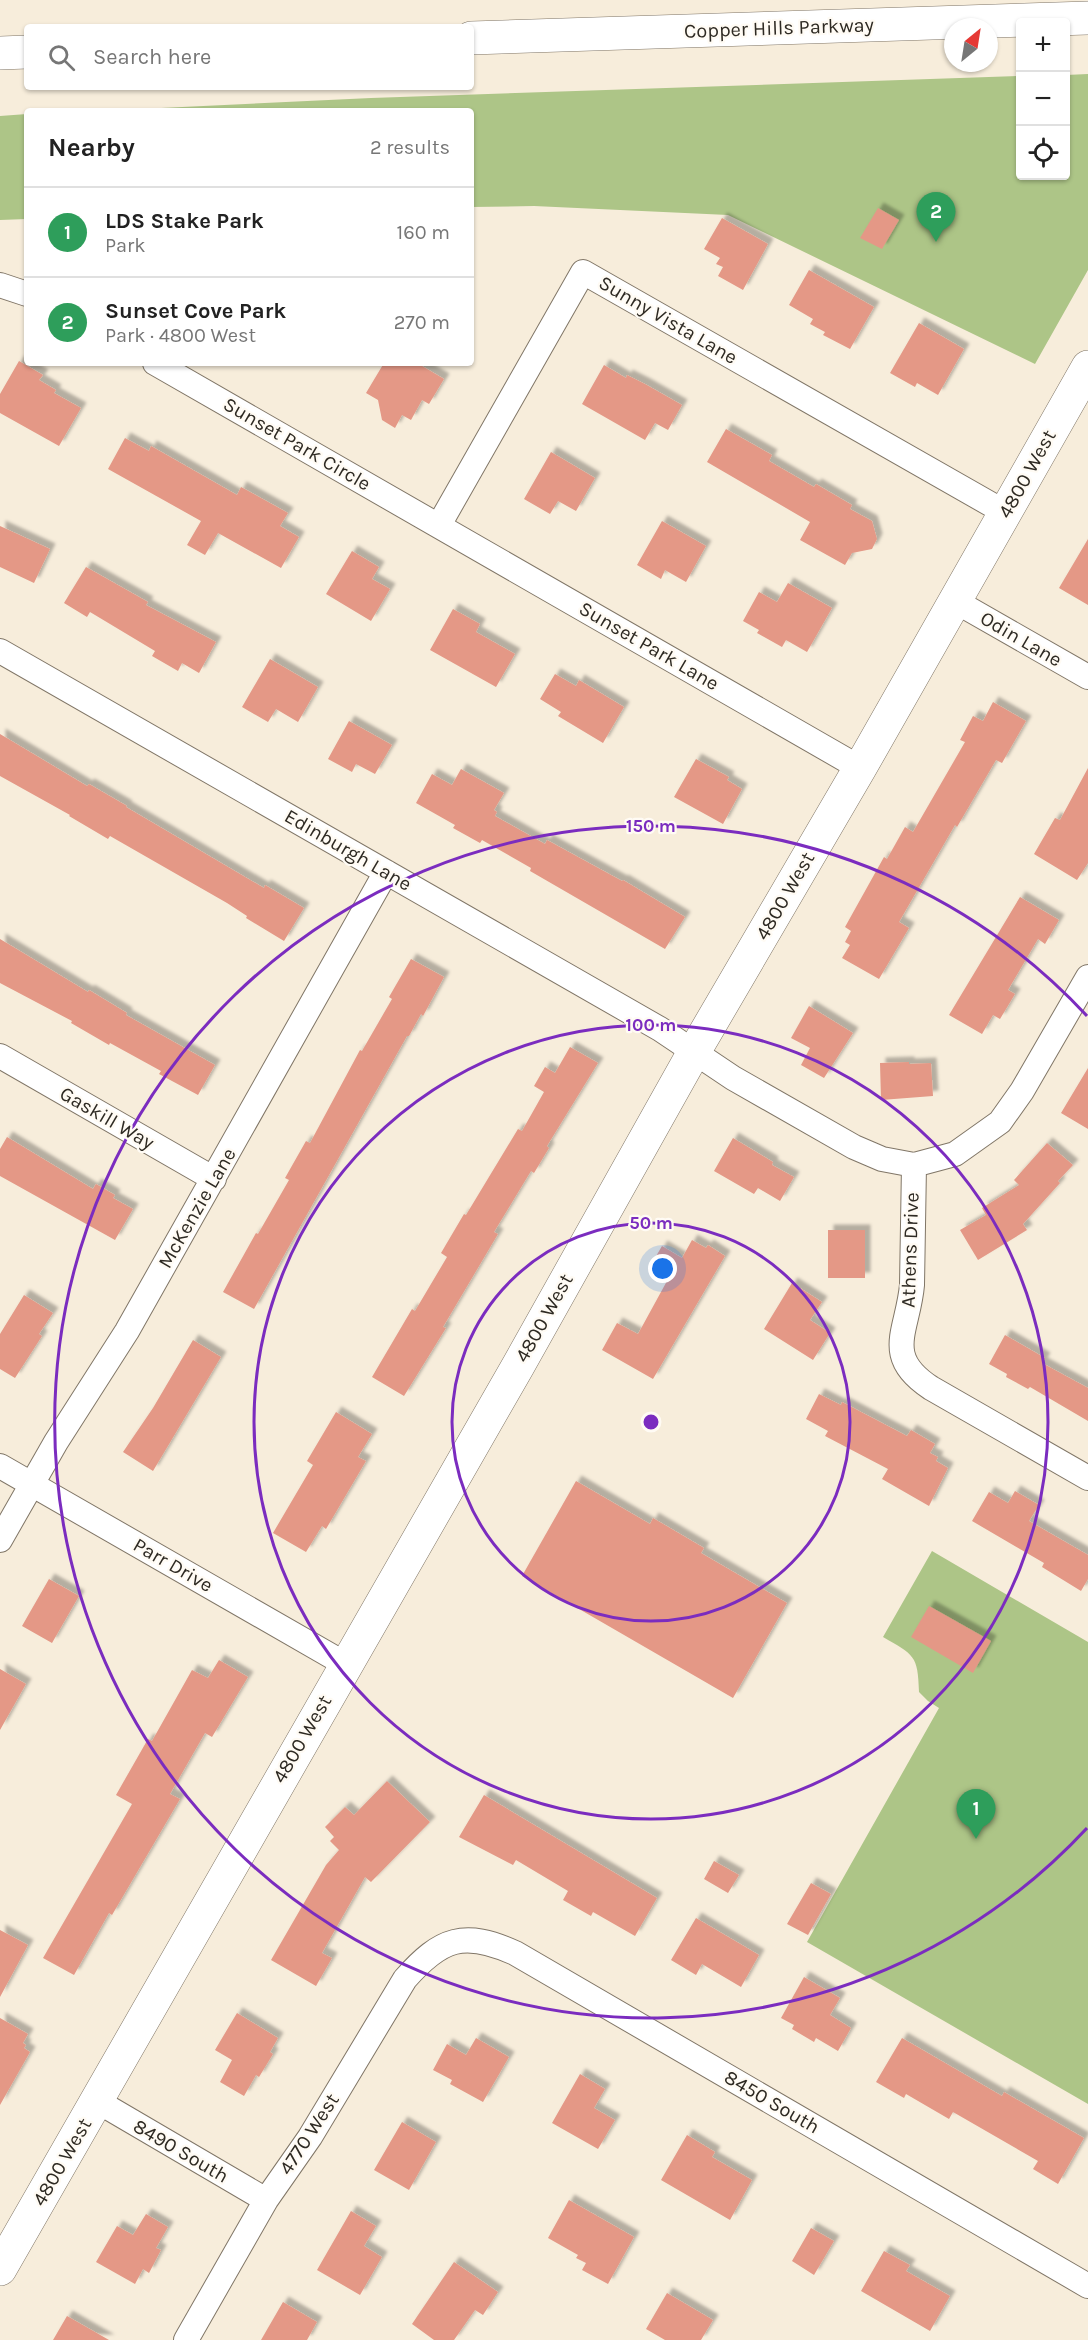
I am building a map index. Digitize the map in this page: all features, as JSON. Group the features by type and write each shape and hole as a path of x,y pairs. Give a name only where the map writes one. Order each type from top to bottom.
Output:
{"street":[{"name":"Copper Hills Parkway","path":"474,38 1088,18"},
{"path":"0,53 24,52"},
{"name":"Sunny Vista Lane","path":"439,525 584,272 1006,513"},
{"path":"0,285 24,293"},
{"name":"Sunset Park Circle","path":"160,366 439,525"},
{"name":"4800 West","path":"0,2269 515,1370 694,1052 860,768 1088,367"},
{"name":"Sunset Park Lane","path":"439,525 860,768"},
{"name":"Odin Lane","path":"954,601 1088,677"},
{"name":"Edinburgh Lane","path":"0,651 660,1029 694,1052"},
{"name":"McKenzie Lane","path":"0,1540 127,1331 386,872"},
{"path":"914,1165 955,1154 1000,1122 1081,1003 1088,977"},
{"name":"Athens Drive","path":"694,1052 733,1078 854,1147 882,1159 914,1165 912,1285 901,1354 906,1368 915,1378 931,1388 1088,1478"},
{"name":"Gaskill Way","path":"0,1056 214,1179"},
{"name":"Parr Drive","path":"0,1466 345,1664"},
{"name":"8450 South","path":"449,1943 471,1940 494,1944 515,1953 1088,2286"},
{"name":"4770 West","path":"186,2340 266,2200 310,2137 405,1979 425,1956 449,1943"},
{"name":"8490 South","path":"97,2101 266,2200"}],"green space":[{"path":"1088,74 1088,270 1035,364 728,215 534,206 474,207 474,108 161,108 371,98 1016,76 1016,180 1070,180 1070,75"},
{"path":"24,114 24,219 0,220 0,116"},
{"path":"932,1551 1088,1642 1088,2104 807,1942 939,1708 919,1692 917,1670 912,1657 883,1637"}],"building":[{"path":"878,208 899,220 882,249 860,238"},
{"path":"722,218 768,244 743,290 718,276 723,267 716,264 720,258 704,249"},
{"path":"809,270 874,307 850,349 823,335 825,332 810,324 813,319 789,305"},
{"path":"919,323 964,349 938,395 917,383 915,387 890,373"},
{"path":"19,361 43,375 39,380 56,390 54,393 81,408 59,446 0,413 0,394"},
{"path":"604,365 626,378 627,375 645,384 682,405 668,430 655,423 645,440 582,404"},
{"path":"382,366 422,366 444,379 429,404 422,400 411,420 402,415 395,428 382,420 378,400 366,393"},
{"path":"726,429 772,455 769,461 814,487 816,484 852,505 850,509 872,521 877,539 872,549 852,553 845,565 800,540 810,522 707,462"},
{"path":"125,438 149,451 151,446 237,495 241,487 288,513 280,526 299,537 281,568 218,533 205,555 187,545 201,521 108,469"},
{"path":"551,452 595,478 576,511 558,501 550,514 524,499"},
{"path":"662,521 706,546 686,582 665,570 661,579 637,565"},
{"path":"0,526 50,549 34,583 0,567"},
{"path":"1088,539 1088,605 1059,588"},
{"path":"352,551 379,567 372,579 390,589 371,621 326,594"},
{"path":"86,567 148,602 146,605 216,642 199,673 182,663 178,671 152,656 155,651 90,612 87,617 64,603"},
{"path":"788,583 832,608 807,652 786,640 782,647 757,633 759,630 743,621 759,592 777,602"},
{"path":"453,609 480,624 476,632 515,654 496,687 430,650"},
{"path":"270,659 318,687 298,722 276,709 268,722 242,707"},
{"path":"555,674 576,686 579,680 624,707 603,743 558,716 561,712 540,699"},
{"path":"993,702 1026,721 1002,763 996,760 899,922 909,928 879,979 842,958 850,945 845,942 851,931 845,927 884,857 887,859 905,827 913,832 965,742 960,740 973,716 983,721"},
{"path":"349,721 392,745 375,774 356,764 352,772 328,759"},
{"path":"0,734 264,888 265,885 304,908 284,941 246,918 247,916 227,903 110,836 108,839 0,776"},
{"path":"696,759 729,777 727,780 742,789 723,824 674,797"},
{"path":"1088,768 1088,863 1077,880 1034,854 1055,818 1060,820"},
{"path":"461,769 504,793 494,810 497,812 495,816 545,844 547,840 623,880 685,917 665,949 530,871 531,868 482,840 480,843 453,828 455,825 416,803 432,774 452,785"},
{"path":"1020,897 1059,920 1045,944 1038,939 1008,990 1015,994 1000,1019 993,1015 982,1034 949,1015"},
{"path":"0,939 88,992 89,990 127,1013 126,1015 215,1065 198,1095 159,1074 161,1071 110,1043 109,1045 71,1023 72,1021 0,983"},
{"path":"411,959 444,977 423,1016 421,1014 407,1036 254,1309 223,1292 289,1180 285,1178 306,1141 310,1143 360,1050 362,1051 392,999 389,997"},
{"path":"809,1006 853,1033 824,1078 801,1065 810,1048 791,1038"},
{"path":"570,1047 598,1063 547,1146 549,1148 534,1173 531,1171 494,1232 498,1234 443,1327 446,1328 404,1396 372,1377 412,1309 415,1311 447,1257 441,1253 464,1214 466,1215 518,1129 522,1131 544,1092 534,1086 545,1067 555,1073"},
{"path":"909,1062 909,1064 931,1063 933,1096 881,1100 880,1063"},
{"path":"1088,1068 1088,1129 1061,1113"},
{"path":"7,1137 93,1189 96,1184 115,1195 113,1198 133,1209 115,1240 0,1176 0,1149"},
{"path":"733,1138 794,1177 780,1201 758,1188 754,1194 714,1171"},
{"path":"1047,1143 1073,1165 1023,1224 1027,1230 978,1260 960,1230 986,1215 982,1208 1019,1185 1014,1180"},
{"path":"828,1230 865,1230 865,1278 828,1278"},
{"path":"692,1240 706,1248 708,1245 725,1256 653,1379 602,1350 617,1323 638,1334 667,1281 648,1270 662,1246 682,1258"},
{"path":"792,1283 822,1302 810,1320 830,1333 813,1360 764,1329"},
{"path":"24,1295 53,1313 39,1334 42,1336 15,1378 0,1369 0,1334"},
{"path":"1005,1335 1045,1358 1042,1363 1088,1388 1088,1421 1030,1387 1028,1389 1006,1377 1007,1374 989,1364"},
{"path":"193,1340 221,1357 153,1471 123,1452 153,1408"},
{"path":"819,1394 841,1405 842,1402 907,1436 911,1430 935,1444 930,1453 938,1457 936,1461 948,1468 929,1506 882,1479 888,1469 825,1436 828,1431 806,1419"},
{"path":"336,1412 372,1434 358,1457 366,1461 326,1529 322,1526 306,1552 273,1533 313,1465 307,1461"},
{"path":"576,1481 650,1524 653,1518 704,1548 701,1553 787,1603 733,1698 522,1576"},
{"path":"1015,1491 1039,1505 1029,1521 1088,1555 1088,1579 1081,1591 1042,1567 1044,1563 972,1521 989,1492 1008,1503"},
{"path":"49,1579 79,1596 52,1643 22,1626"},
{"path":"929,1606 991,1641 973,1673 911,1637"},
{"path":"219,1660 248,1677 212,1737 205,1733 170,1794 180,1799 112,1915 109,1913 74,1975 43,1958 132,1804 116,1795 148,1739 152,1741 192,1670 208,1678"},
{"path":"0,1669 26,1684 0,1730"},
{"path":"387,1781 430,1822 371,1882 365,1877 322,1953 332,1958 316,1986 271,1960 326,1865 339,1850 330,1841 334,1837 325,1827 345,1807 354,1815"},
{"path":"484,1795 657,1898 635,1936 593,1912 591,1916 563,1900 568,1891 516,1860 513,1865 459,1837"},
{"path":"714,1861 739,1875 728,1893 704,1879"},
{"path":"811,1883 831,1894 808,1935 787,1924"},
{"path":"696,1918 759,1955 741,1987 702,1964 696,1975 671,1960"},
{"path":"0,1930 28,1945 0,1997"},
{"path":"804,1977 840,1998 830,2015 851,2028 838,2051 816,2038 814,2042 792,2029 794,2025 781,2018"},
{"path":"237,2013 278,2038 270,2052 273,2054 259,2077 256,2075 244,2096 220,2082 232,2060 215,2050"},
{"path":"0,2018 28,2034 23,2043 26,2045 24,2048 30,2052 0,2105"},
{"path":"476,2038 509,2057 483,2102 450,2084 452,2080 433,2070 447,2044 466,2055"},
{"path":"902,2038 1002,2096 1004,2092 1084,2138 1058,2184 1033,2169 1038,2161 953,2112 949,2119 906,2094 904,2098 876,2082"},
{"path":"580,2074 605,2089 594,2108 615,2120 598,2149 552,2123"},
{"path":"402,2122 436,2142 409,2190 374,2170"},
{"path":"687,2135 715,2152 712,2157 752,2180 730,2220 661,2180"},
{"path":"569,2200 634,2237 608,2284 582,2270 586,2263 576,2258 578,2255 548,2238"},
{"path":"351,2211 376,2226 364,2246 382,2257 360,2295 317,2270"},
{"path":"146,2214 168,2227 156,2248 161,2250 149,2273 143,2269 135,2284 96,2262 117,2226 133,2235"},
{"path":"811,2228 834,2241 814,2275 792,2261"},
{"path":"884,2251 910,2265 906,2271 950,2296 930,2331 861,2291"},
{"path":"454,2262 498,2292 483,2315 475,2310 454,2340 434,2340 412,2324"},
{"path":"667,2293 713,2320 701,2340 665,2340 646,2329"},
{"path":"283,2302 317,2322 307,2340 261,2340"},
{"path":"67,2316 109,2340 53,2340"}],"place":[{"name":"Sunset Cove Park","path":"936,242"},
{"name":"LDS Stake Park","path":"976,1839"}]}
